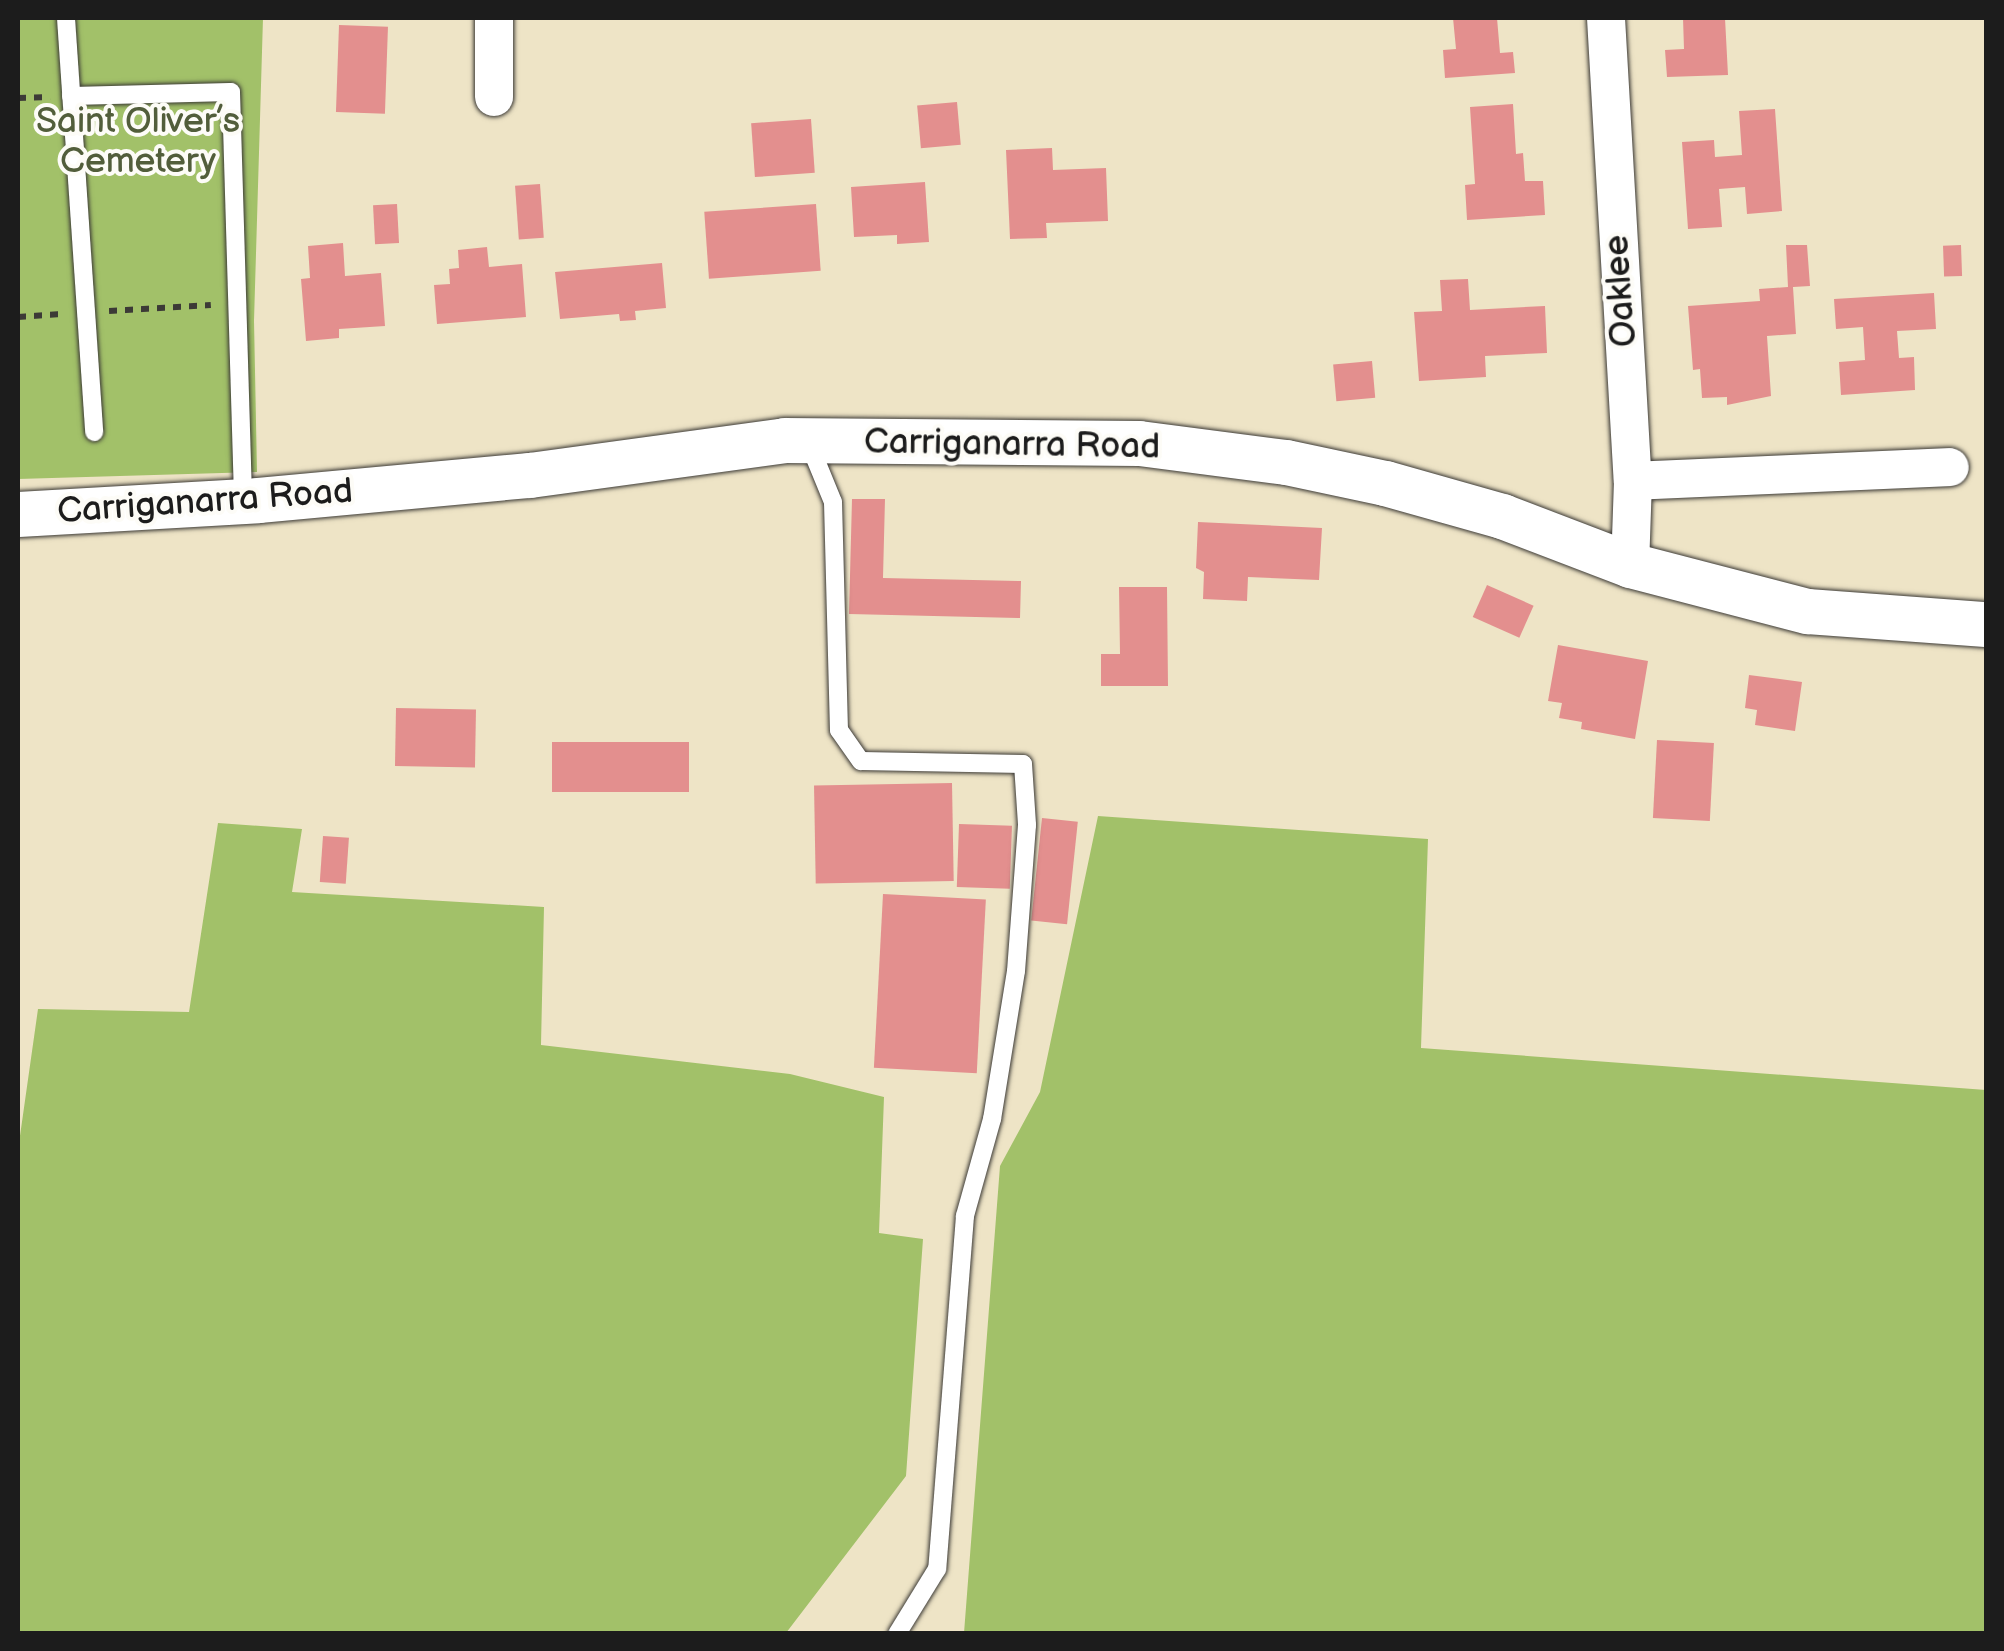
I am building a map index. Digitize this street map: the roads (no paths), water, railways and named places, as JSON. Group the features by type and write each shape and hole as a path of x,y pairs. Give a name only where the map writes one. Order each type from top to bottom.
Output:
{"street":[{"path":"494,18 494,97"},
{"name":"Oaklee","path":"1606,18 1634,481 1630,565"},
{"name":"Carriganarra Road","path":"18,514 243,502 530,475 808,440 1139,444 1286,462 1502,516 1630,565 1807,611 1986,624"},
{"path":"1634,481 1950,468"}],"lane":[{"path":"66,18 94,432"},
{"path":"71,96 232,92 243,502"},
{"path":"808,440 833,502 839,730 860,761 1023,764 1027,825 1016,971 992,1119 964,1216 937,1568 897,1634"}],"park label":[{"name":"Saint Oliver’s Cemetery","path":"138,142"}]}
